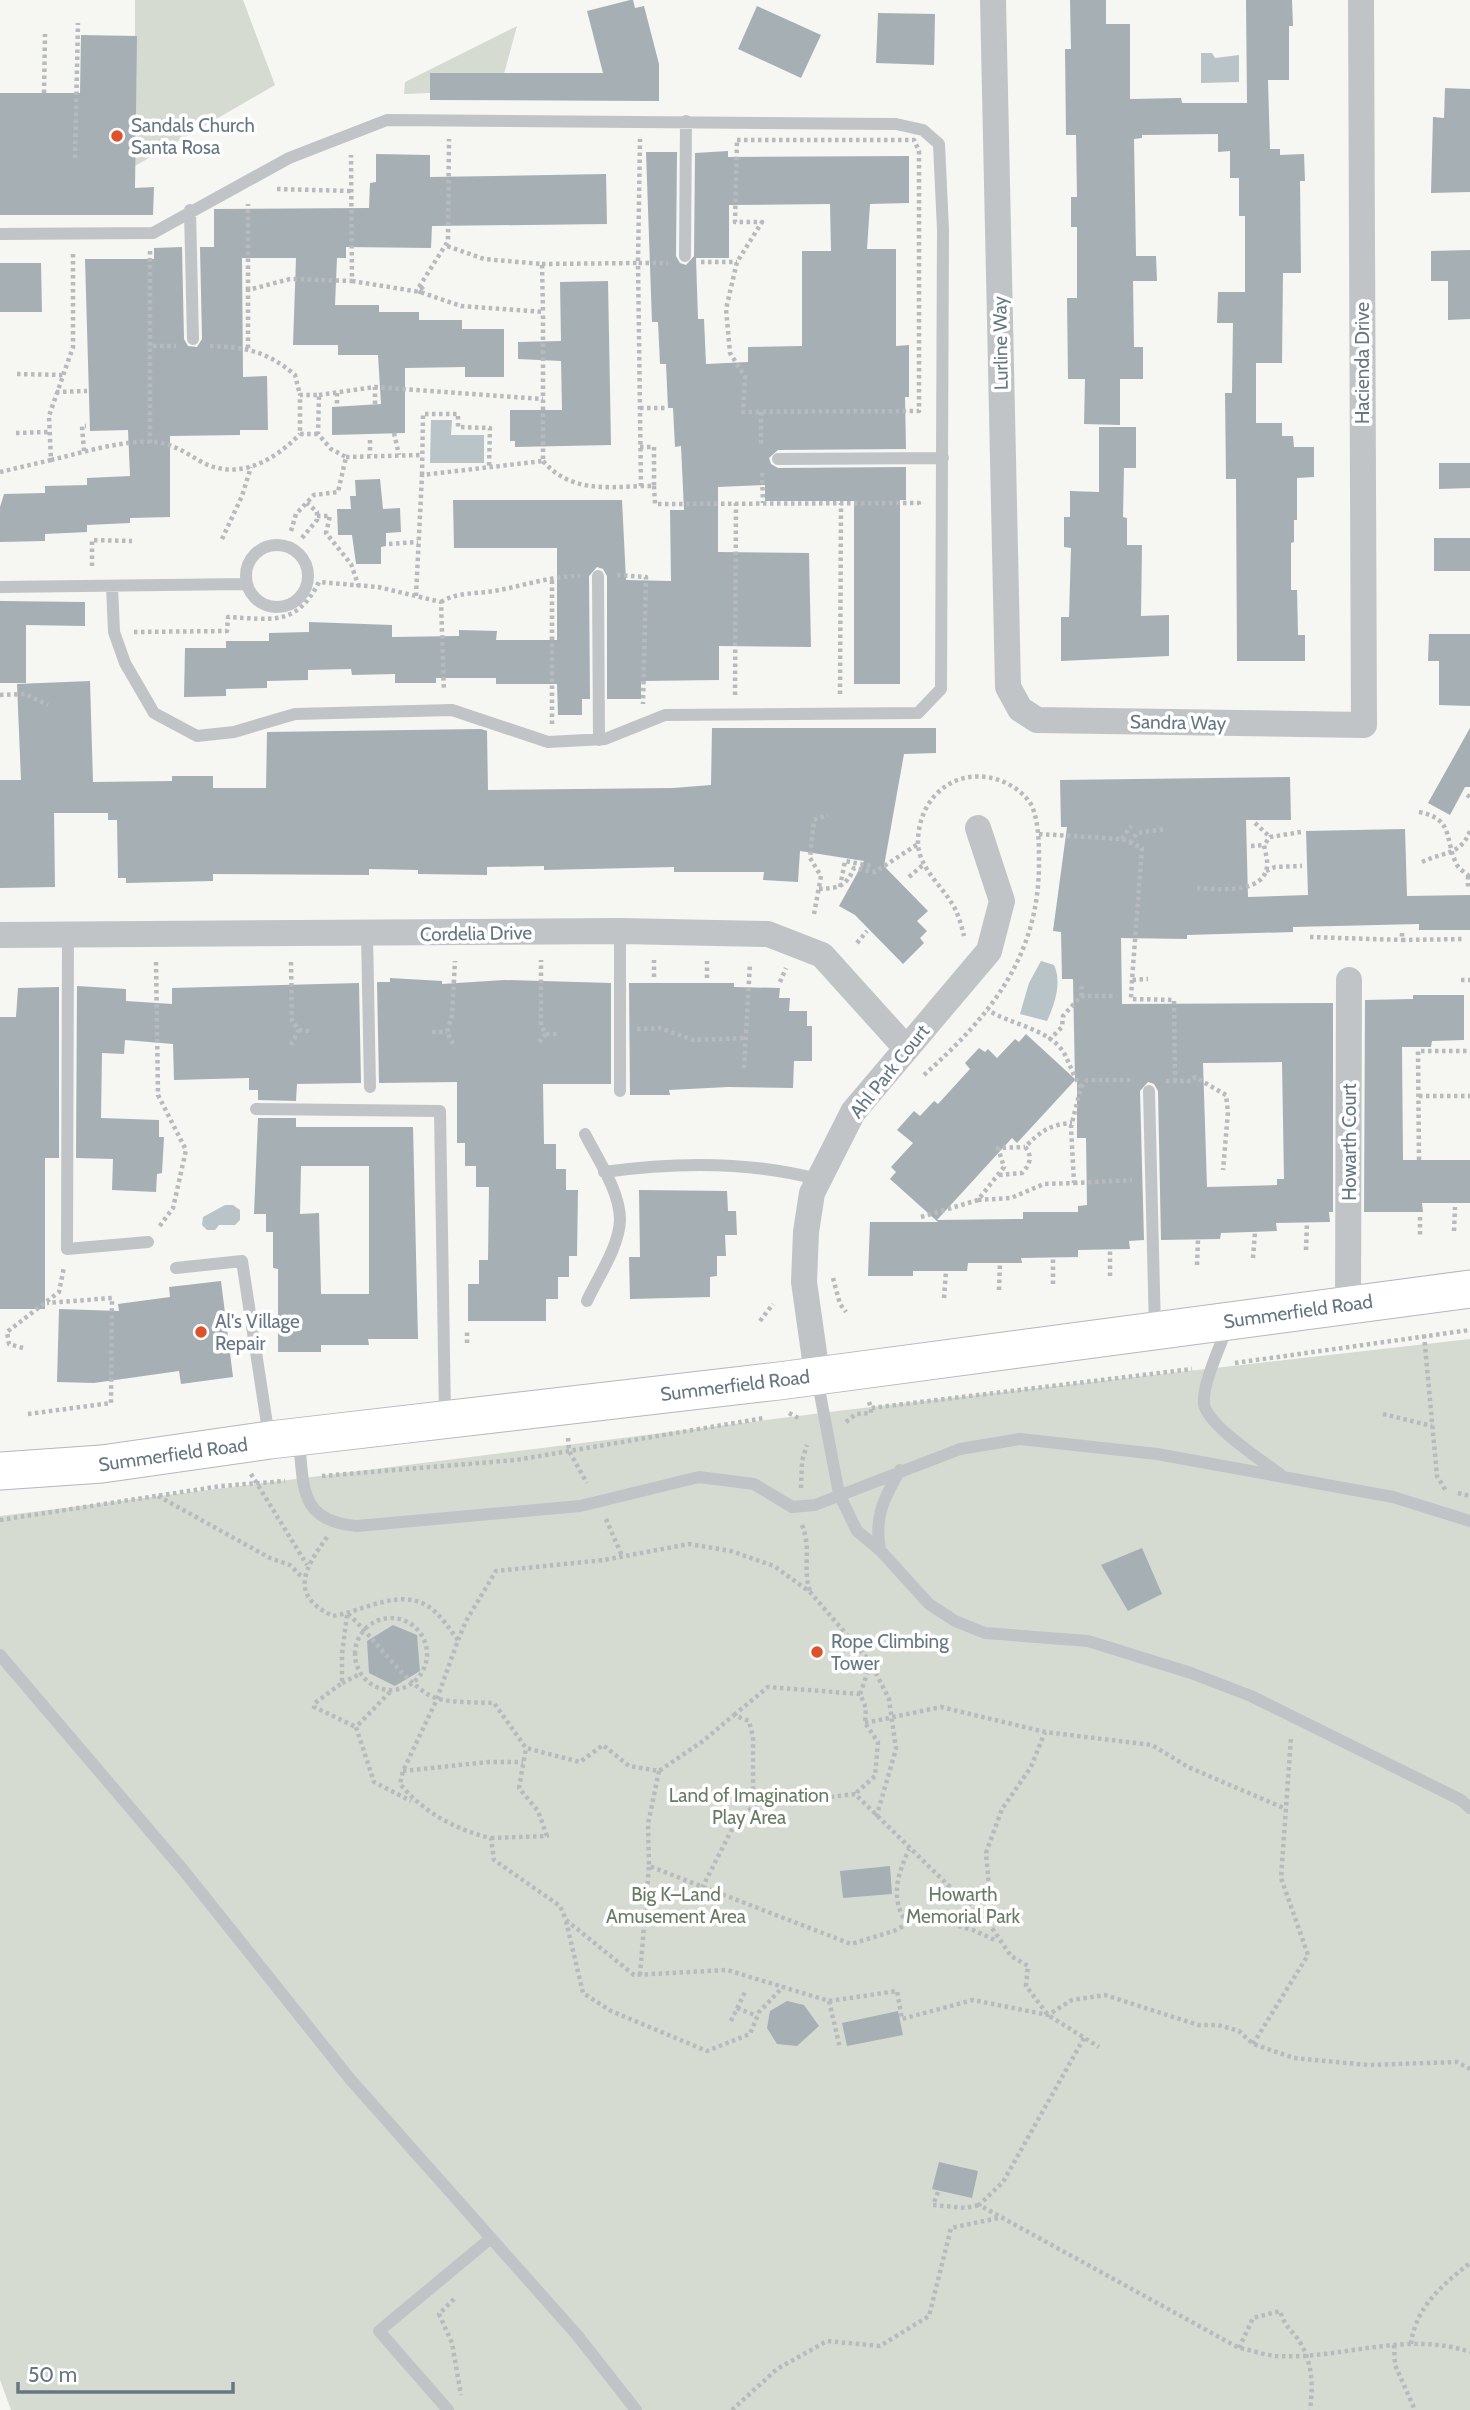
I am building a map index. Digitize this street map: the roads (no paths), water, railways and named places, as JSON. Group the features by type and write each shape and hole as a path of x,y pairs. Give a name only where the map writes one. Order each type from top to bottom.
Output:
{"street":[{"name":"Lurline Way","path":"993,0 1007,687"},
{"name":"Hacienda Drive","path":"1361,0 1364,725"},
{"name":"Sandra Way","path":"1007,687 1020,709 1037,720 1364,725"},
{"name":"Ahl Park Court","path":"817,1374 804,1282 806,1232 817,1179 853,1112 989,951 1002,901 978,828"},
{"name":"Cordelia Drive","path":"0,935 620,931 768,934 822,955 906,1048"},
{"name":"Howarth Court","path":"1348,1304 1349,980"},
{"name":"Summerfield Road","path":"0,1471 102,1464 1470,1289"}],"lane":[{"path":"0,234 153,233 190,210 300,153 387,120 896,124 923,130 939,144 943,457 941,689 918,713 665,715 599,740 548,742 499,723 443,709 295,714 234,732 197,736 154,712 125,663 114,632 112,586"},
{"path":"685,256 686,121"},
{"path":"190,210 193,340"},
{"path":"778,459 943,457"},
{"path":"271,545 291,548 299,554 308,572 308,583 297,601 277,608 257,601 246,584 245,573 253,555 271,545"},
{"path":"598,576 599,740"},
{"path":"0,587 246,584"},
{"path":"620,931 620,1091"},
{"path":"367,934 370,1087"},
{"path":"68,936 68,1249 148,1242"},
{"path":"1153,1086 1155,1330"},
{"path":"256,1109 440,1111 445,1419"},
{"path":"585,1134 604,1172 620,1219 615,1241 587,1301"},
{"path":"604,1172 668,1165 752,1166 817,1179"},
{"path":"176,1268 242,1261 268,1441 316,1513 332,1523 357,1525 599,1502 699,1477 754,1484 792,1507 815,1505 960,1449 1020,1439 1157,1454 1284,1477 1393,1497 1470,1521"},
{"path":"1230,1321 1213,1366 1204,1404 1208,1414 1284,1477"},
{"path":"817,1374 839,1494 857,1531 880,1550 929,1604 955,1621 985,1633 1088,1641 1191,1673 1293,1717 1467,1803"},
{"path":"880,1550 876,1529 878,1512 900,1470"},
{"path":"0,1655 184,1871 350,2079 577,2335 636,2410"},
{"path":"448,2410 379,2331 491,2238"}],"place":[{"name":"Sandals Church Santa Rosa","path":"117,136"},
{"name":"Al's Village Repair","path":"201,1332"},
{"name":"Rope Climbing Tower","path":"817,1652"}],"park label":[{"name":"Land of Imagination Play Area","path":"749,1806"},
{"name":"Big K–Land Amusement Area","path":"676,1905"},
{"name":"Howarth Memorial Park","path":"963,1905"}]}
